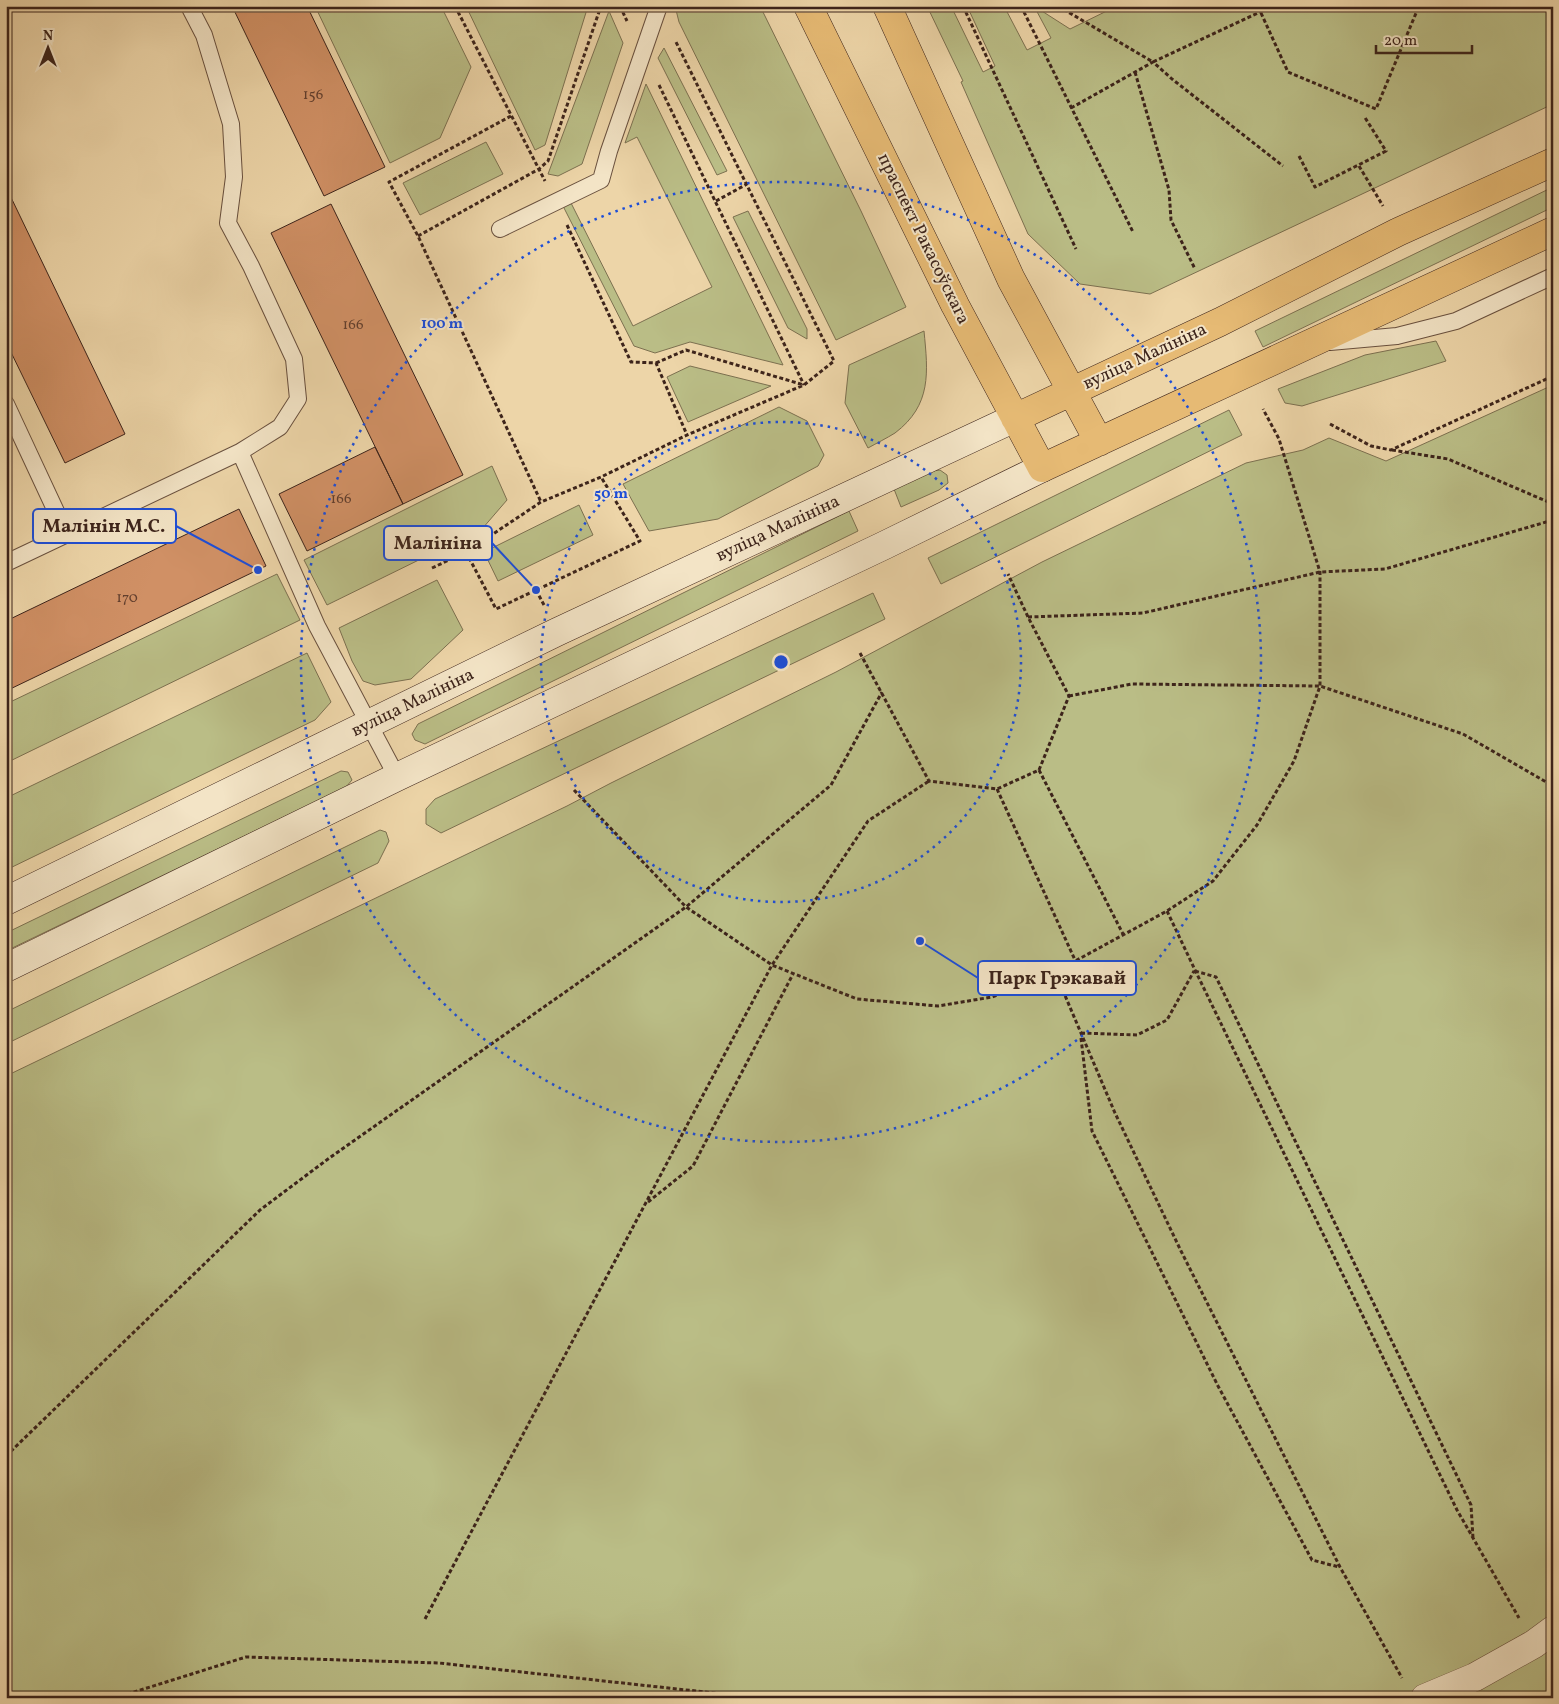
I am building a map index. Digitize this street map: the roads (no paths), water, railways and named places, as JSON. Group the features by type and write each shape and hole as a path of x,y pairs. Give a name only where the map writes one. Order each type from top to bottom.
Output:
{"main road":[{"name":"праспект Ракасоўскага","path":"808,6 955,305 1042,468"},
{"path":"887,6 1011,280 1100,442"},
{"name":"вуліца Малініна","path":"6,901 556,632 1220,322 1398,232 1553,162"},
{"path":"6,968 397,776 885,545 1042,468 1553,231"},
{"path":"1415,1690 1475,1677 1543,1637"}],"lane":[{"path":"6,563 240,452 280,427 298,399 294,359 251,266 228,223 234,177 231,124 204,35 189,6"},
{"path":"500,229 601,180 658,7"},
{"path":"1311,344 1397,336 1456,321 1553,276"},
{"path":"6,404 67,535"},
{"path":"240,452 317,626 397,776"}],"place":[{"name":"Малінін М.С.","path":"258,570"},
{"name":"Малініна","path":"536,590"},
{"name":"Парк Грэкавай","path":"920,941"}]}
